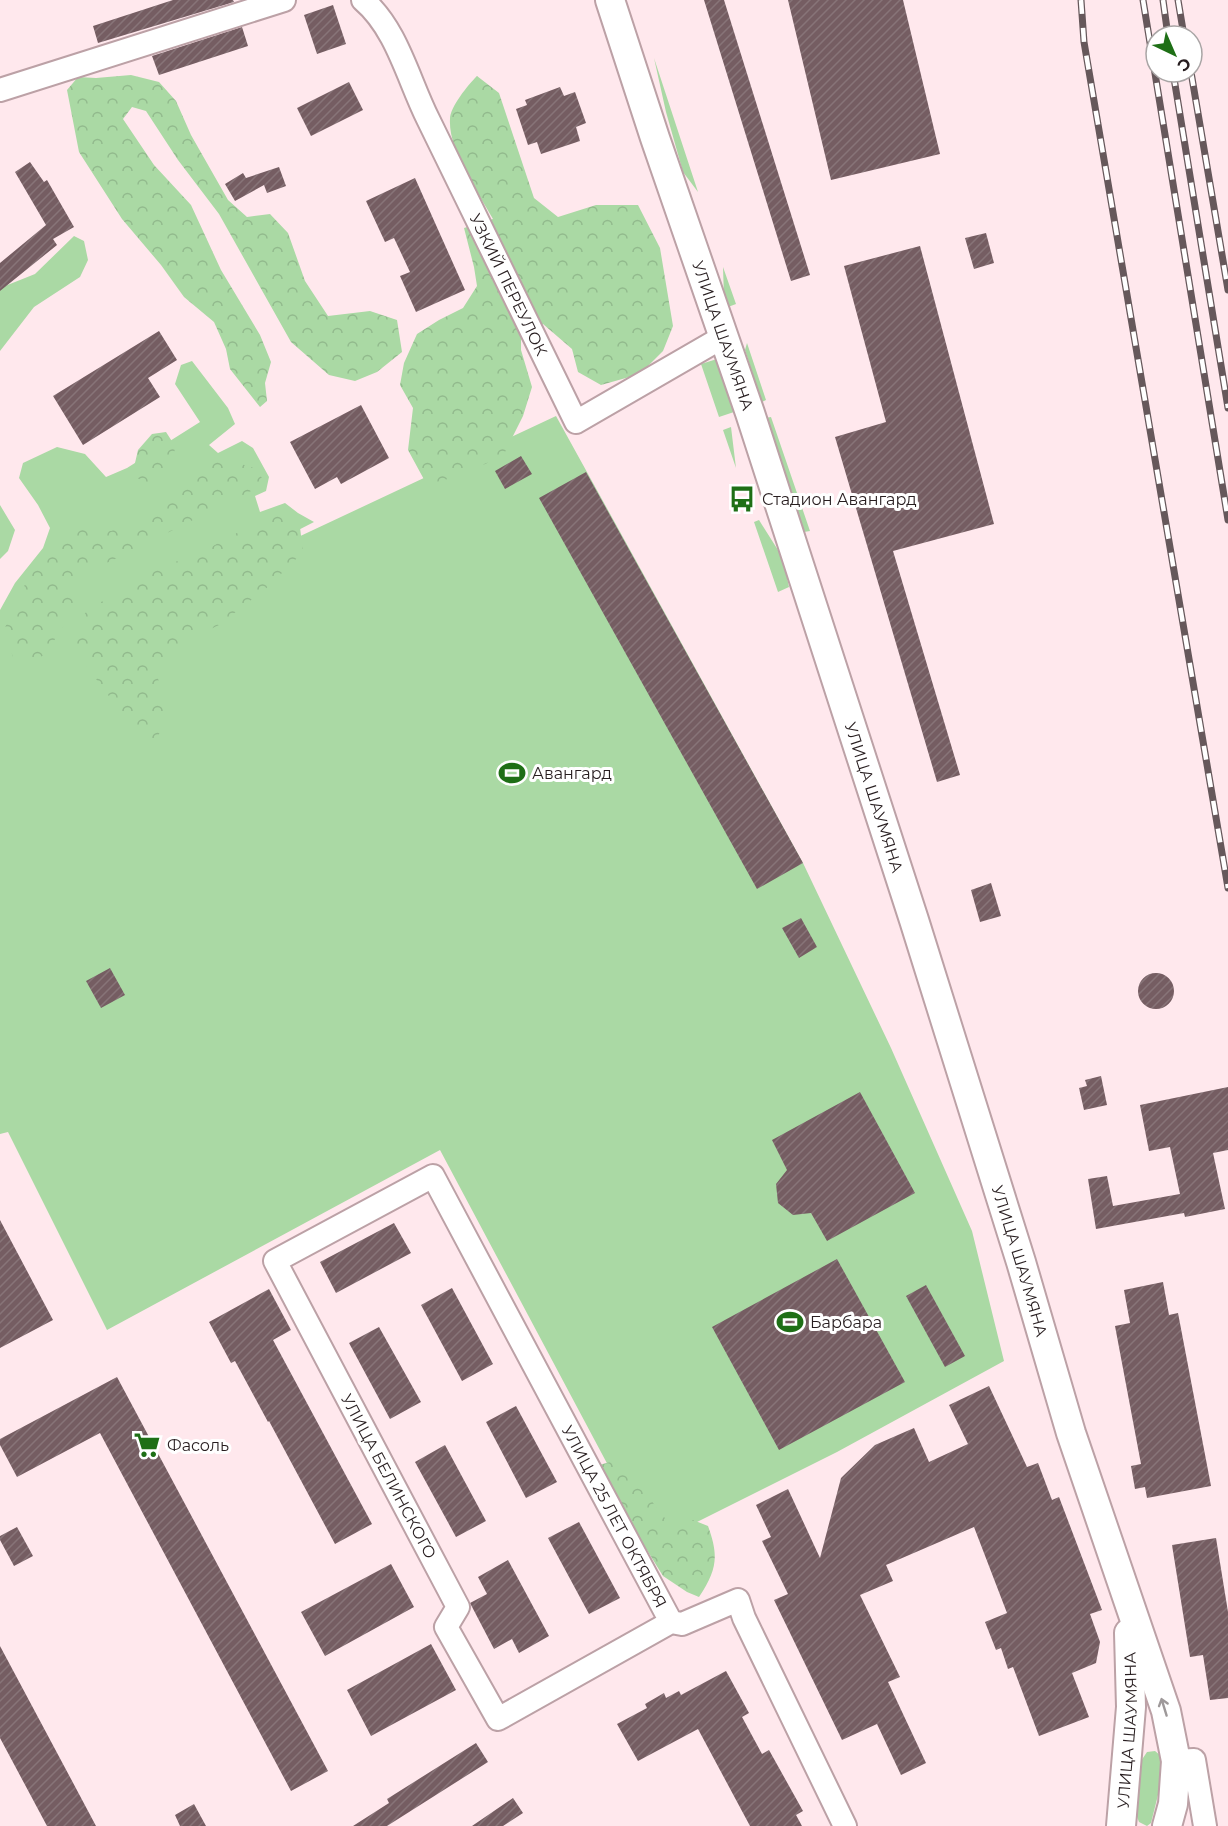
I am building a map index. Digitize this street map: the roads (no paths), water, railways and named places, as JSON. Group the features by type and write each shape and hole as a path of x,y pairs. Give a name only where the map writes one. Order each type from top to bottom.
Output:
{"main road":[{"name":"УЛИЦА ШАУМЯНА","path":"610,0 754,424 893,853 1021,1262 1071,1433 1166,1711 1176,1761 1173,1804 1167,1826"},
{"name":"УЛИЦА ШАУМЯНА","path":"1121,1826 1131,1707 1128,1598"},
{"path":"1128,1756 1144,1744 1162,1746 1176,1761"}],"street":[{"path":"0,90 284,0"},
{"name":"УЗКИЙ ПЕРЕУЛОК","path":"363,0 375,10 389,32 423,109 576,422 723,337"},
{"name":"УЛИЦА БЕЛИНСКОГО","path":"457,1224 433,1176 275,1261 458,1607 446,1627 498,1719 671,1622"},
{"name":"УЛИЦА 25 ЛЕТ ОКТЯБРЯ","path":"457,1224 671,1622 682,1624 738,1600 744,1618 845,1826"},
{"path":"1176,1761 1194,1760 1205,1826"}],"railway":[{"path":"1081,0 1084,42 1228,888"},
{"path":"1143,0 1228,520"},
{"path":"1163,0 1166,24"},
{"path":"1178,0 1182,24"},
{"path":"1175,84 1228,408"},
{"path":"1193,84 1228,290"}],"place":[{"name":"Стадион Авангард","path":"742,499"},
{"name":"Авангард","path":"512,773"},
{"name":"Барбара","path":"790,1322"},
{"name":"Фасоль","path":"147,1445"}]}
